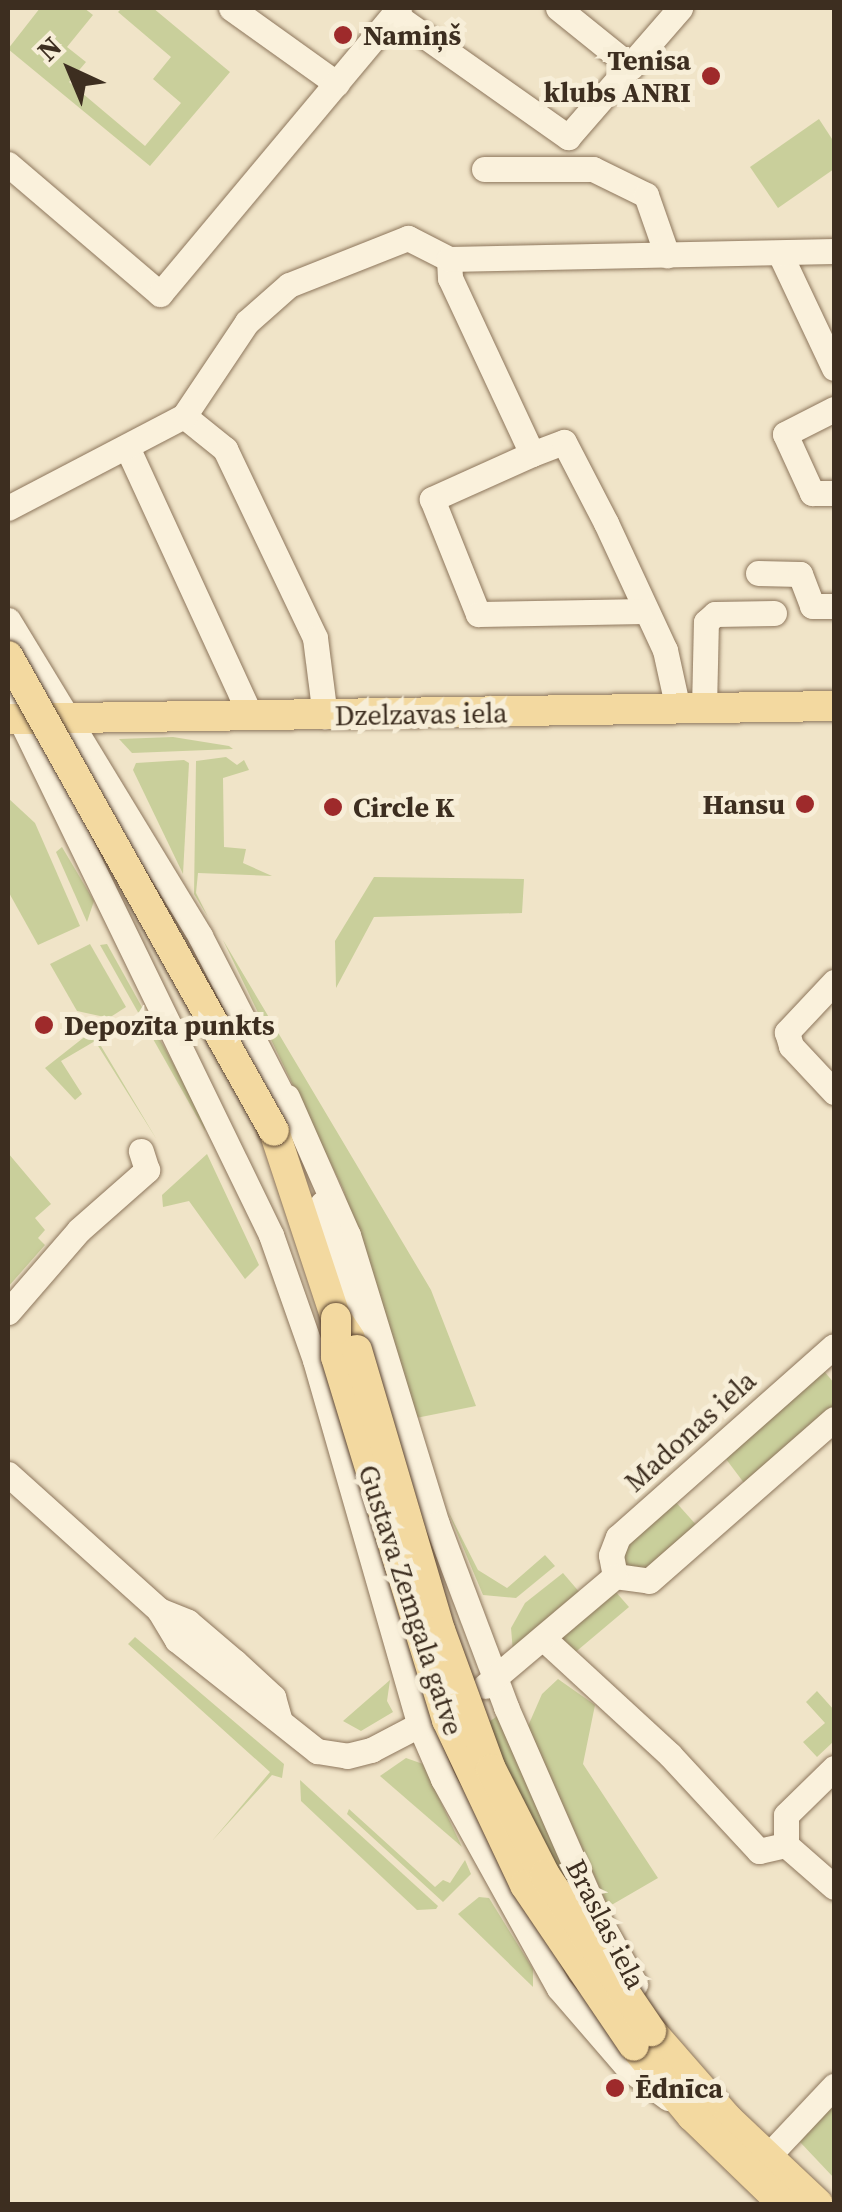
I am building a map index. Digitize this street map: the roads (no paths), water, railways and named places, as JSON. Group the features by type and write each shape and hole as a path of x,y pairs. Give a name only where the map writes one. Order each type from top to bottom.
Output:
{"main road":[{"name":"Gustava Zemgala gatve","path":"8,656 274,1131 336,1318 336,1357 421,1648 460,1750 525,1885 643,2038 680,2067"},
{"name":"Dzelzavas iela","path":"11,710 65,718 834,706"},
{"name":"Gustava Zemgala gatve","path":"336,1318 358,1350 451,1665 492,1769 544,1875 692,2116"},
{"name":"Braslas iela","path":"680,2067 818,2204"},
{"path":"692,2116 783,2204"}],"street":[{"path":"231,8 337,84"},
{"path":"558,8 631,67"},
{"path":"8,164 160,294 397,11 560,136 576,134 680,8"},
{"path":"484,169 593,169 646,195 667,255"},
{"path":"8,508 184,416 248,322 290,285 408,238 449,259 781,256 834,251"},
{"path":"781,256 834,368"},
{"path":"449,259 450,278 532,454"},
{"path":"834,409 784,434 812,493 834,493"},
{"path":"184,416 225,449 315,638 324,716"},
{"path":"646,611 478,614 432,499 564,442 665,650 691,708"},
{"path":"127,447 251,717"},
{"path":"758,574 800,574 812,606 834,606"},
{"path":"691,708 706,622 715,614 774,612"},
{"name":"Gustava Zemgala gatve","path":"8,620 287,1098 348,1235 437,1524 496,1679"},
{"name":"Gustava Zemgala gatve","path":"11,710 271,1235 315,1360 420,1726"},
{"path":"84,855 96,826 128,820"},
{"path":"834,982 787,1032 791,1046 834,1092"},
{"name":"Gustava Zemgala gatve","path":"287,1098 319,1194 358,1350"},
{"path":"8,1311 79,1230 146,1170 141,1150"},
{"name":"Gustava Zemgala gatve","path":"271,1235 327,1288"},
{"name":"Madonas iela","path":"615,1576 618,1536 834,1346"},
{"path":"8,1474 159,1610 176,1640 261,1712 279,1718 332,1756 371,1750 420,1726 496,1679 615,1576 649,1581 834,1419"},
{"path":"544,1638 670,1755 759,1851 786,1845 830,1875"},
{"name":"Braslas iela","path":"496,1679 598,1918 680,2067"},
{"path":"420,1726 493,1876 559,1988 629,2069 692,2116"},
{"path":"786,1845 786,1814 834,1768"},
{"path":"767,2156 834,2086"}],"place":[{"name":"Namiņš","path":"343,35"},
{"name":"Tenisa klubs ANRI","path":"711,76"},
{"name":"Hansu","path":"805,804"},
{"name":"Circle K","path":"333,807"},
{"name":"Depozīta punkts","path":"44,1025"},
{"name":"Ēdnīca","path":"615,2088"}]}
